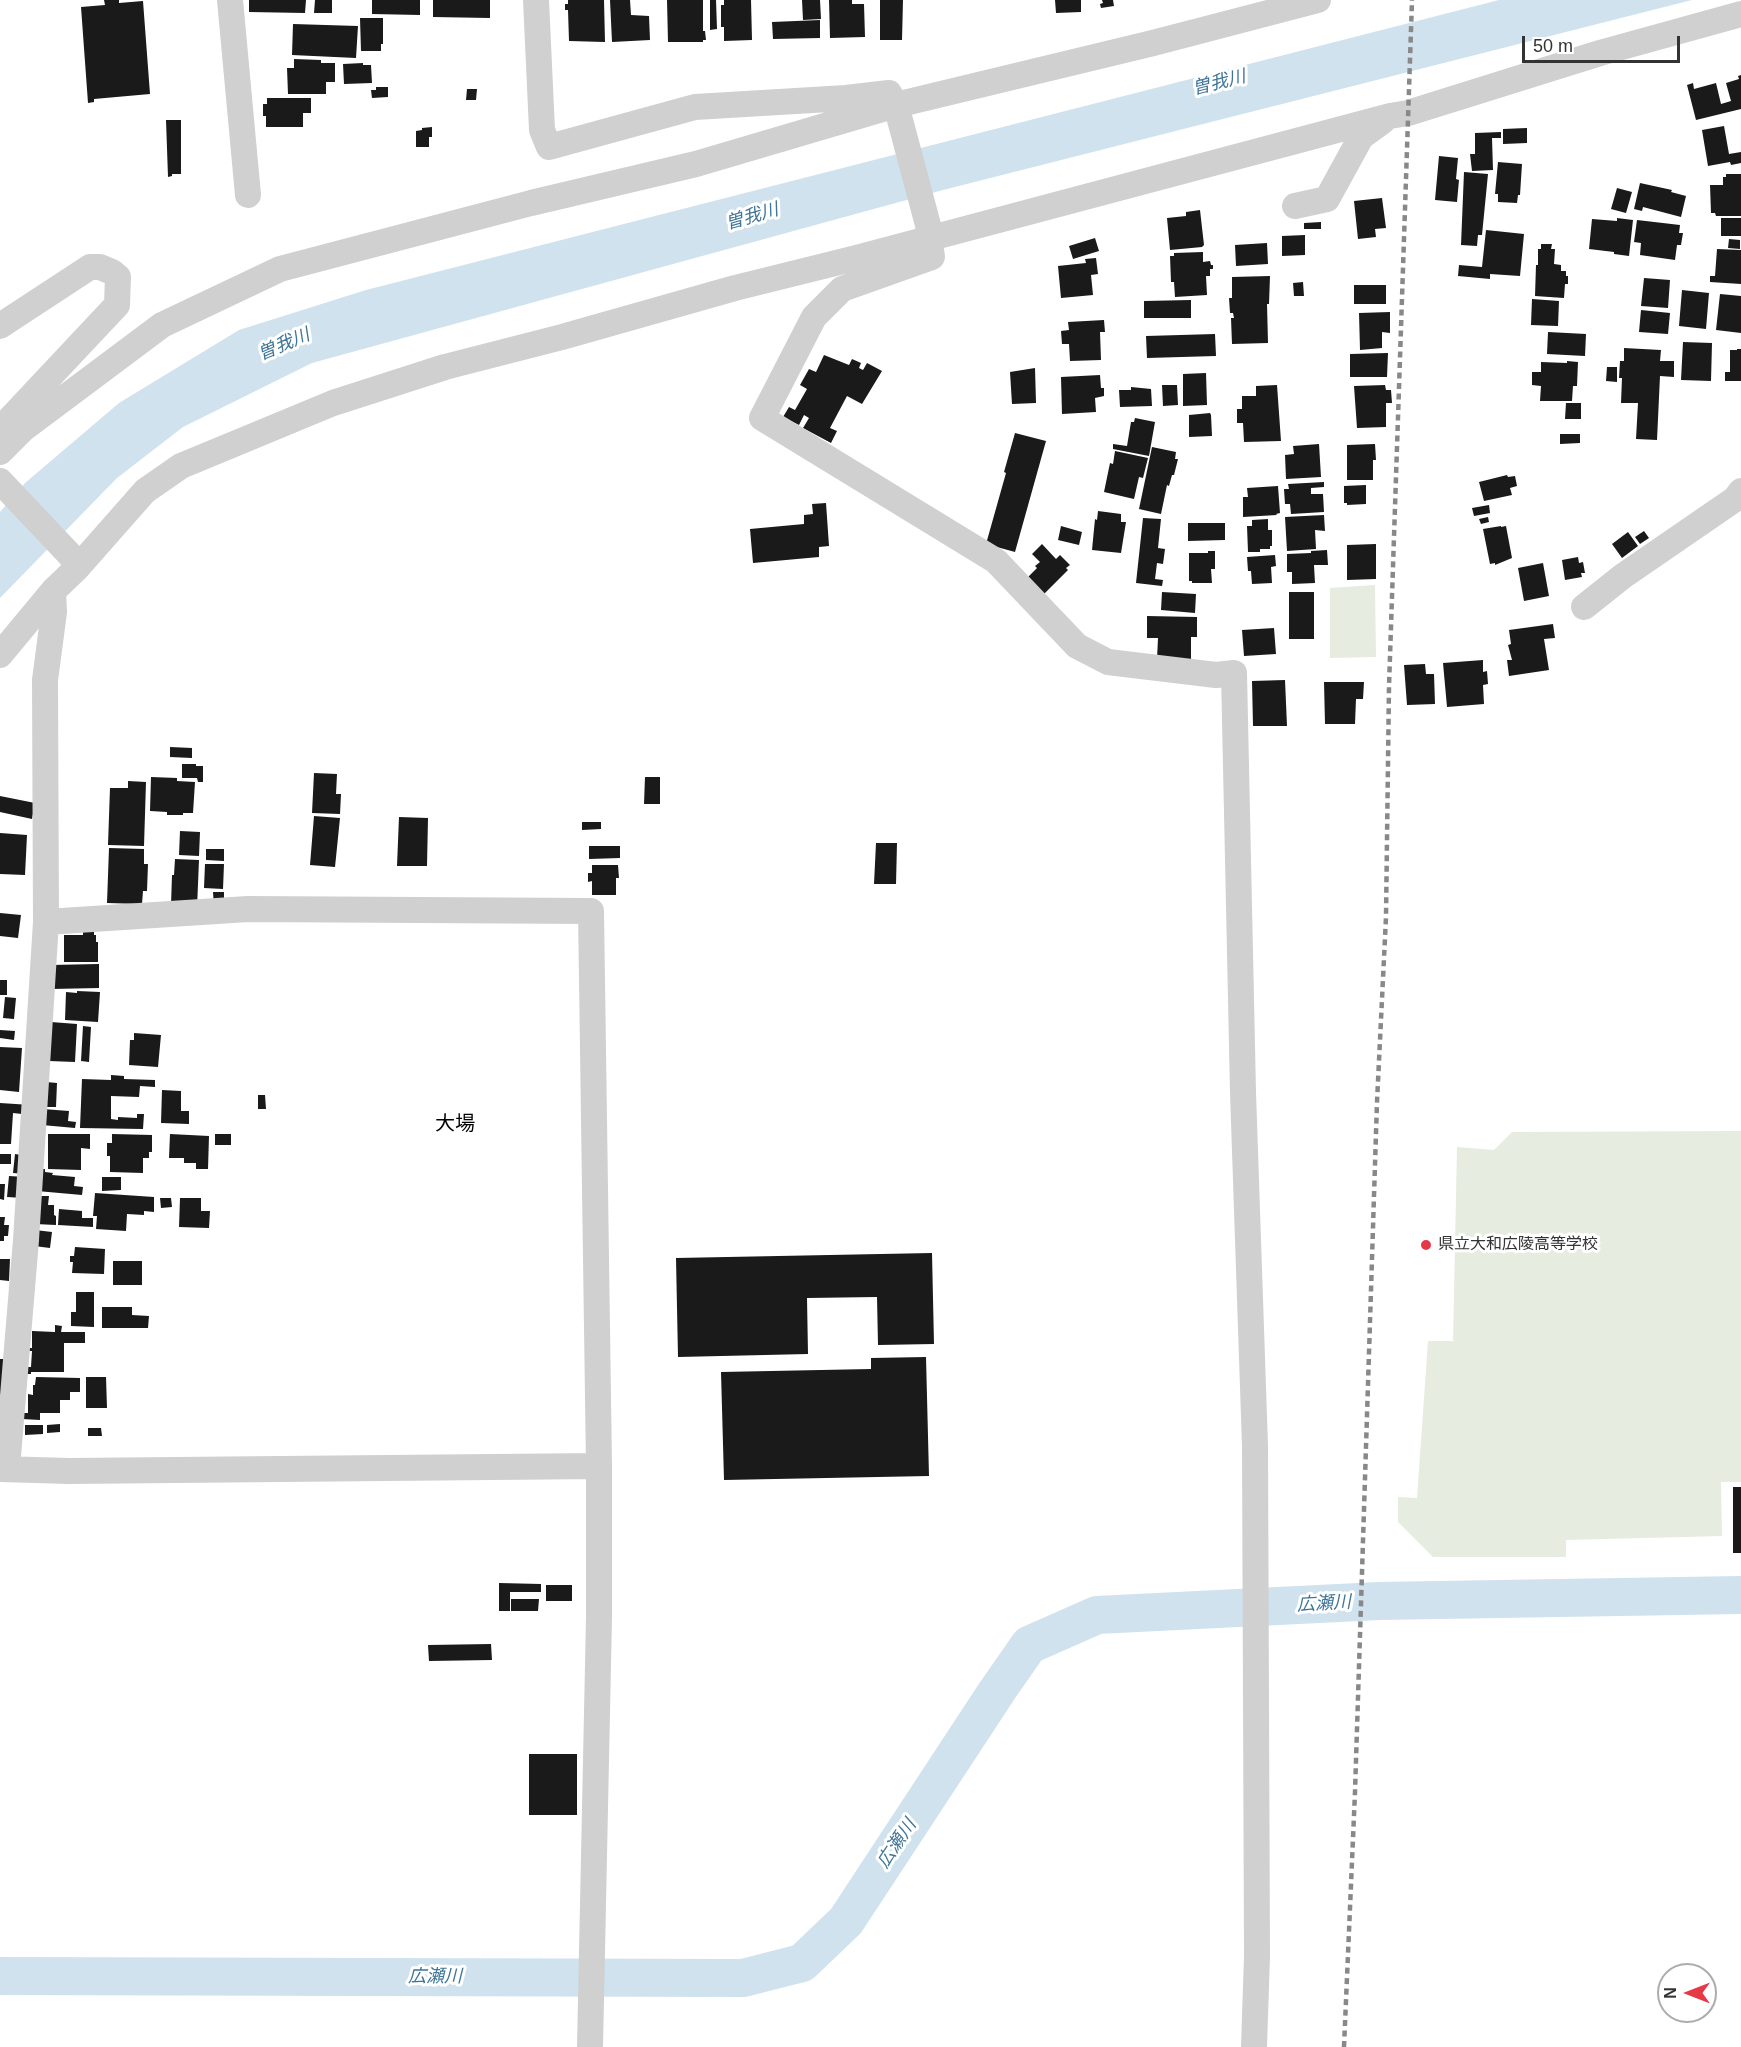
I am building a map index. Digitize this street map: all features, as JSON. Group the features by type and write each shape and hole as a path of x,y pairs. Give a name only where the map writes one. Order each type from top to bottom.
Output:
{"street":[{"path":"230,0 249,195"},
{"path":"536,0 542,130 549,147 695,107 846,98 889,93 897,110 930,232 932,257 842,289 814,317 762,418 996,561 1077,646 1108,662 1216,675 1234,673 1243,1104 1255,1446 1257,1956 1254,2047"},
{"path":"0,452 23,429 162,325 280,269 531,203 696,164 1318,0"},
{"path":"0,655 53,591 74,561 145,491 180,466 333,403 445,367 562,337 930,232 1408,113 1736,10"},
{"path":"1295,206 1327,199 1361,137 1390,116"},
{"path":"0,326 90,267 100,267 118,277 117,305 7,422 0,437"},
{"path":"0,481 74,561"},
{"path":"1584,607 1623,576 1735,499 1741,490"},
{"path":"53,591 54,612 45,680 46,922 26,1240 3,1468 69,1471 599,1466"},
{"path":"46,922 249,909 591,910 599,1466 598,1683 590,2047"}],"shaded area":[{"path":"1375,585 1376,657 1330,658 1330,588"},
{"path":"1741,1131 1741,1482 1721,1482 1722,1536 1566,1540 1566,1557 1433,1557 1398,1522 1398,1497 1417,1498 1428,1341 1453,1341 1457,1147 1494,1150 1512,1132"}],"water":[{"name":"曽我川","path":"1499,0 1692,0 943,190 312,363 183,427 117,478 0,598 0,512 25,483 119,403 239,330 366,290"}],"building":[{"path":"104,0 119,0 119,3 143,1 150,94 94,99 94,102 88,103 81,7 105,5"},
{"path":"249,0 306,0 305,13 249,12"},
{"path":"315,0 332,0 332,13 314,13"},
{"path":"372,0 420,0 420,15 372,14"},
{"path":"433,0 490,0 490,18 433,17"},
{"path":"568,0 604,0 605,42 569,41 568,10 565,10"},
{"path":"610,0 630,0 631,15 649,16 650,40 612,42"},
{"path":"667,0 703,0 703,31 705,31 706,40 703,42 668,42"},
{"path":"710,0 716,0 717,29 710,30"},
{"path":"724,0 751,0 752,40 724,41 724,27 721,27 721,5 724,5"},
{"path":"802,0 820,0 821,19 803,20"},
{"path":"829,0 852,0 852,4 864,4 865,37 830,38"},
{"path":"880,0 903,0 902,40 880,40"},
{"path":"1055,0 1081,0 1081,12 1056,13"},
{"path":"1102,0 1113,0 1114,6 1101,8"},
{"path":"360,18 383,18 381,51 361,51"},
{"path":"820,20 820,38 773,39 772,22"},
{"path":"293,24 358,26 356,58 292,55"},
{"path":"294,59 335,63 335,82 326,82 326,94 288,94 287,68 294,68"},
{"path":"363,63 363,65 371,65 372,83 344,84 343,64"},
{"path":"1741,75 1741,109 1696,120 1687,85 1693,83 1694,89 1716,83 1721,104 1731,101 1726,83 1739,79 1738,76"},
{"path":"376,87 388,87 388,97 372,98 371,90 376,90"},
{"path":"467,89 477,89 476,100 466,100"},
{"path":"267,98 311,98 311,113 303,113 303,127 266,127 263,104 267,104"},
{"path":"166,120 181,120 181,174 172,174 168,177"},
{"path":"1724,126 1729,154 1741,152 1741,163 1731,165 1730,162 1708,166 1702,130"},
{"path":"432,127 429,147 416,147 416,131"},
{"path":"1527,128 1527,143 1503,144 1503,129"},
{"path":"1501,132 1501,138 1492,138 1493,170 1472,171 1470,154 1475,154 1475,133"},
{"path":"1439,156 1458,158 1457,202 1435,200"},
{"path":"1498,162 1522,164 1520,195 1518,195 1517,203 1498,202 1498,194 1495,194"},
{"path":"1464,172 1488,174 1482,235 1478,235 1477,246 1461,245"},
{"path":"1726,174 1741,174 1741,216 1716,216 1715,213 1711,213 1710,185 1723,185 1723,177 1726,177"},
{"path":"1640,183 1672,190 1671,192 1686,196 1681,217 1643,207 1642,211 1634,209"},
{"path":"1617,188 1632,192 1626,213 1611,209"},
{"path":"1382,198 1386,228 1375,229 1376,237 1358,239 1354,201"},
{"path":"1200,210 1204,245 1170,250 1167,218 1186,216 1186,212"},
{"path":"1617,218 1633,220 1629,256 1589,249 1592,219 1617,221"},
{"path":"1721,218 1741,218 1741,236 1721,236"},
{"path":"1637,220 1680,225 1679,233 1683,233 1681,245 1677,245 1675,260 1640,255 1641,243 1634,242"},
{"path":"1321,222 1321,229 1304,229 1304,223"},
{"path":"1486,230 1524,234 1520,276 1490,274 1490,279 1458,276 1459,265 1482,267"},
{"path":"1305,235 1305,255 1282,256 1282,236"},
{"path":"1095,238 1099,251 1073,259 1069,246"},
{"path":"1729,239 1740,240 1740,249 1728,248"},
{"path":"1267,243 1268,264 1236,266 1235,245"},
{"path":"1541,244 1552,244 1551,249 1555,249 1554,264 1561,265 1561,271 1566,271 1568,284 1565,284 1564,298 1535,296 1536,265 1538,265 1538,249 1541,249"},
{"path":"1717,249 1741,250 1741,284 1710,282 1710,276 1715,276"},
{"path":"1203,252 1203,262 1210,261 1213,265 1213,269 1210,269 1210,276 1206,276 1207,295 1175,297 1174,282 1171,282 1170,256 1174,256 1174,253"},
{"path":"1096,258 1098,274 1091,275 1093,295 1061,298 1058,266 1086,263 1085,259"},
{"path":"1270,276 1269,304 1267,304 1268,343 1232,344 1231,318 1234,318 1233,313 1230,313 1229,298 1232,298 1232,277"},
{"path":"1644,278 1670,280 1668,308 1641,306"},
{"path":"1303,282 1304,296 1294,296 1293,283"},
{"path":"1354,285 1386,285 1386,304 1354,304"},
{"path":"1682,290 1709,293 1706,329 1679,326"},
{"path":"1720,294 1741,296 1741,333 1716,330"},
{"path":"1532,299 1559,301 1558,326 1531,325"},
{"path":"1191,300 1191,318 1144,318 1144,301"},
{"path":"1641,310 1670,313 1668,334 1639,332"},
{"path":"1390,312 1390,333 1382,332 1382,348 1360,350 1359,313"},
{"path":"1104,320 1105,332 1100,332 1101,360 1070,361 1069,344 1062,344 1061,331 1069,330 1068,322"},
{"path":"1548,332 1586,334 1585,356 1547,354"},
{"path":"1215,334 1216,356 1147,358 1146,336"},
{"path":"1683,342 1712,343 1711,381 1681,380"},
{"path":"1624,348 1661,350 1660,361 1674,361 1674,377 1660,376 1657,440 1636,439 1638,403 1621,403 1622,378 1619,378 1620,361 1624,361"},
{"path":"1741,349 1741,381 1725,381 1725,372 1730,372 1730,350"},
{"path":"1388,353 1387,377 1350,377 1350,354"},
{"path":"824,355 849,365 852,359 861,363 859,368 863,370 867,363 882,371 862,404 847,396 830,428 837,431 831,443 803,428 809,418 804,415 799,425 783,417 789,407 795,410 807,389 800,385 809,369 816,372"},
{"path":"1567,361 1578,362 1577,386 1573,386 1572,401 1540,401 1541,386 1532,385 1532,372 1541,372 1541,362 1567,363"},
{"path":"1607,367 1617,367 1617,382 1606,381"},
{"path":"1035,368 1036,403 1012,404 1010,372"},
{"path":"1206,373 1207,405 1183,406 1183,374"},
{"path":"1100,375 1104,396 1095,398 1096,412 1062,414 1061,377"},
{"path":"1162,385 1177,385 1178,405 1163,406"},
{"path":"1277,385 1281,441 1244,442 1243,423 1237,423 1237,409 1242,409 1242,396 1256,396 1256,386"},
{"path":"1385,385 1386,390 1391,390 1392,403 1386,403 1386,427 1357,428 1354,386"},
{"path":"1131,387 1151,389 1152,406 1120,407 1119,390 1131,390"},
{"path":"1566,403 1581,403 1581,419 1565,419"},
{"path":"1210,413 1212,436 1189,437 1189,415"},
{"path":"1135,418 1155,422 1149,456 1113,449 1113,444 1127,446 1131,422 1134,422"},
{"path":"1015,433 1046,441 1015,552 986,544"},
{"path":"1560,434 1580,434 1580,443 1560,444"},
{"path":"1319,444 1321,477 1286,479 1285,455 1294,454 1293,446"},
{"path":"1375,444 1376,460 1373,460 1373,480 1347,480 1347,445"},
{"path":"1152,447 1176,452 1175,459 1178,459 1174,475 1172,475 1169,486 1167,485 1161,514 1139,509"},
{"path":"1115,451 1148,458 1143,478 1139,477 1134,499 1104,492"},
{"path":"1507,475 1508,477 1515,476 1517,486 1510,488 1512,495 1484,501 1479,482"},
{"path":"1324,482 1324,487 1311,488 1311,494 1323,494 1324,512 1291,514 1290,504 1285,504 1284,489 1289,489 1288,484"},
{"path":"1366,485 1366,504 1347,505 1344,503 1344,486"},
{"path":"1278,486 1280,513 1243,517 1243,497 1248,497 1247,488"},
{"path":"826,503 829,546 819,547 819,557 753,563 750,529 804,524 804,515 813,514 812,504"},
{"path":"1489,505 1490,513 1474,516 1472,508"},
{"path":"1098,511 1121,514 1121,522 1126,522 1121,553 1092,550"},
{"path":"1324,515 1325,531 1315,530 1316,549 1287,551 1285,517"},
{"path":"1488,517 1489,522 1481,524 1479,519"},
{"path":"1143,518 1161,519 1158,548 1165,549 1163,564 1157,563 1155,579 1163,580 1162,586 1136,583"},
{"path":"1268,519 1268,530 1272,530 1272,546 1270,549 1260,549 1260,552 1248,552 1247,526 1252,526 1252,520"},
{"path":"1188,523 1225,523 1225,540 1188,541"},
{"path":"1061,526 1082,532 1079,545 1058,540"},
{"path":"1506,526 1512,558 1495,565 1495,563 1490,564 1483,529"},
{"path":"1644,531 1649,538 1640,544 1635,537"},
{"path":"1628,532 1638,546 1622,558 1612,544"},
{"path":"1042,544 1056,559 1060,555 1070,565 1066,568 1068,570 1043,595 1027,578 1040,562 1032,554"},
{"path":"1376,544 1376,579 1347,580 1347,545"},
{"path":"1327,550 1328,565 1314,565 1315,583 1292,584 1292,572 1287,572 1287,554"},
{"path":"1208,551 1215,551 1215,569 1211,569 1212,583 1192,583 1189,581 1189,553 1208,553"},
{"path":"1275,555 1276,566 1271,567 1272,583 1252,584 1247,557"},
{"path":"1578,557 1579,563 1583,562 1585,573 1581,573 1582,577 1565,580 1562,560"},
{"path":"1543,563 1549,596 1524,601 1518,568"},
{"path":"1162,592 1196,594 1195,613 1161,610"},
{"path":"1289,592 1314,592 1314,639 1289,639"},
{"path":"1147,616 1197,617 1197,637 1191,637 1191,660 1157,659 1158,638 1147,638"},
{"path":"1553,624 1555,638 1544,639 1549,670 1509,676 1507,660 1512,660 1508,645 1511,644 1509,630"},
{"path":"1274,628 1276,654 1244,656 1242,630"},
{"path":"1483,660 1483,672 1487,671 1488,684 1483,685 1484,704 1447,707 1443,663"},
{"path":"1425,664 1426,674 1434,674 1435,704 1407,705 1404,665"},
{"path":"1285,680 1287,726 1253,726 1252,681"},
{"path":"1324,682 1364,682 1363,699 1356,699 1355,724 1325,724"},
{"path":"170,747 192,748 192,758 170,757"},
{"path":"182,764 203,766 203,782 198,782 197,778 182,778"},
{"path":"314,773 337,774 336,794 341,794 340,814 312,813"},
{"path":"151,777 177,778 177,781 195,782 193,813 167,815 167,812 150,811"},
{"path":"645,777 660,777 660,804 644,804"},
{"path":"128,781 146,782 144,846 108,845 110,788 128,788"},
{"path":"0,796 35,803 32,819 0,812"},
{"path":"314,816 340,818 335,867 310,865"},
{"path":"399,817 428,818 427,866 397,866"},
{"path":"582,822 601,822 601,829 582,830"},
{"path":"180,831 200,832 199,856 179,855"},
{"path":"0,833 27,835 25,875 0,874"},
{"path":"876,843 897,843 896,884 874,884"},
{"path":"589,846 620,846 620,858 589,859"},
{"path":"109,848 144,849 144,864 148,864 147,891 143,891 142,904 107,903"},
{"path":"206,849 224,849 224,861 206,860"},
{"path":"175,859 199,860 197,908 171,905"},
{"path":"205,864 224,864 223,889 204,888"},
{"path":"592,865 618,865 619,878 616,878 616,895 592,895 592,881 588,882 588,873 592,873"},
{"path":"213,892 224,892 224,907 214,907"},
{"path":"0,913 21,915 18,938 0,936"},
{"path":"83,924 94,924 94,935 98,942 98,962 64,962 64,935 83,935"},
{"path":"99,964 99,988 51,989 51,965"},
{"path":"0,980 7,980 7,995 0,995"},
{"path":"77,991 100,992 98,1022 65,1020 66,992 77,993"},
{"path":"5,997 16,998 14,1019 3,1018"},
{"path":"51,1022 77,1024 75,1062 49,1061"},
{"path":"83,1026 91,1027 89,1062 81,1061"},
{"path":"0,1030 15,1031 14,1040 0,1038"},
{"path":"134,1033 161,1035 158,1067 129,1065 130,1040 134,1040"},
{"path":"0,1047 22,1048 19,1092 0,1090"},
{"path":"111,1075 124,1076 124,1079 155,1080 155,1087 140,1086 139,1097 111,1096 111,1119 137,1118 137,1114 144,1114 143,1129 80,1128 82,1079 111,1080"},
{"path":"46,1082 57,1083 56,1107 45,1107"},
{"path":"162,1090 181,1091 181,1111 189,1111 189,1124 161,1123"},
{"path":"258,1095 265,1095 266,1109 258,1109"},
{"path":"0,1103 31,1105 22,1114 13,1113 11,1144 0,1144"},
{"path":"43,1109 69,1111 68,1121 76,1122 75,1128 42,1125"},
{"path":"48,1134 90,1134 90,1149 81,1148 81,1170 48,1169"},
{"path":"112,1134 152,1135 152,1152 149,1152 149,1158 143,1158 143,1173 110,1172 107,1143 112,1143"},
{"path":"170,1134 209,1136 208,1169 196,1169 196,1163 184,1163 184,1158 169,1158"},
{"path":"215,1134 231,1134 231,1145 215,1145"},
{"path":"0,1154 11,1154 11,1164 0,1164"},
{"path":"15,1154 28,1156 26,1174 13,1173"},
{"path":"39,1169 45,1169 45,1172 53,1173 52,1175 75,1177 74,1186 83,1187 82,1195 37,1191"},
{"path":"9,1176 25,1177 23,1198 7,1197"},
{"path":"102,1177 121,1177 121,1190 102,1191"},
{"path":"0,1184 5,1184 4,1200 0,1199"},
{"path":"95,1193 154,1197 154,1212 144,1211 144,1215 127,1214 126,1231 96,1229 97,1216 93,1216"},
{"path":"36,1196 49,1196 48,1205 54,1205 56,1225 35,1224"},
{"path":"160,1198 171,1198 172,1207 161,1208"},
{"path":"180,1198 201,1198 201,1211 210,1211 209,1228 179,1227"},
{"path":"59,1209 82,1211 82,1218 93,1218 93,1227 58,1225"},
{"path":"0,1217 5,1217 4,1225 9,1225 8,1236 4,1236 4,1241 0,1241"},
{"path":"35,1230 52,1232 50,1248 34,1246"},
{"path":"75,1247 105,1249 104,1274 72,1273 73,1262 70,1262 70,1256 74,1256"},
{"path":"932,1253 934,1344 878,1345 877,1297 807,1298 808,1354 678,1357 676,1258"},
{"path":"0,1259 10,1259 9,1281 0,1280"},
{"path":"113,1261 142,1261 142,1285 113,1285"},
{"path":"76,1292 94,1292 94,1327 71,1326 71,1312 76,1312"},
{"path":"102,1307 132,1307 132,1315 149,1316 148,1328 102,1328"},
{"path":"55,1325 62,1326 61,1332 85,1332 85,1343 64,1343 64,1372 20,1374 20,1367 31,1367 32,1351 25,1351 25,1348 32,1348 32,1331 55,1332"},
{"path":"926,1357 929,1476 724,1480 721,1372 871,1369 871,1358"},
{"path":"0,1359 6,1359 3,1396 0,1396"},
{"path":"36,1377 80,1378 80,1392 70,1392 70,1400 60,1400 60,1413 40,1413 40,1420 22,1419 22,1413 28,1413 28,1394 33,1395"},
{"path":"86,1377 106,1377 107,1408 86,1408"},
{"path":"60,1424 60,1432 47,1433 47,1425"},
{"path":"25,1425 43,1425 43,1434 25,1435"},
{"path":"88,1428 101,1428 102,1436 88,1436"},
{"path":"1733,1487 1741,1487 1741,1553 1733,1553"},
{"path":"499,1583 541,1584 541,1592 510,1592 510,1611 499,1611"},
{"path":"546,1585 572,1585 572,1601 546,1601"},
{"path":"511,1599 539,1599 538,1611 511,1611"},
{"path":"491,1644 492,1660 429,1661 428,1645"},
{"path":"529,1754 577,1754 577,1815 529,1815"}],"waterway":[{"name":"広瀬川","path":"0,1976 743,1978 802,1963 846,1921 1029,1645 1097,1615 1379,1601 1741,1595"}],"railway":[{"path":"1344,2047 1355,1792 1377,1102 1386,917 1389,686 1412,0"}],"place":[{"name":"県立大和広陵高等学校","path":"1426,1245"}],"district":[{"name":"大場","path":"455,1124"}]}
